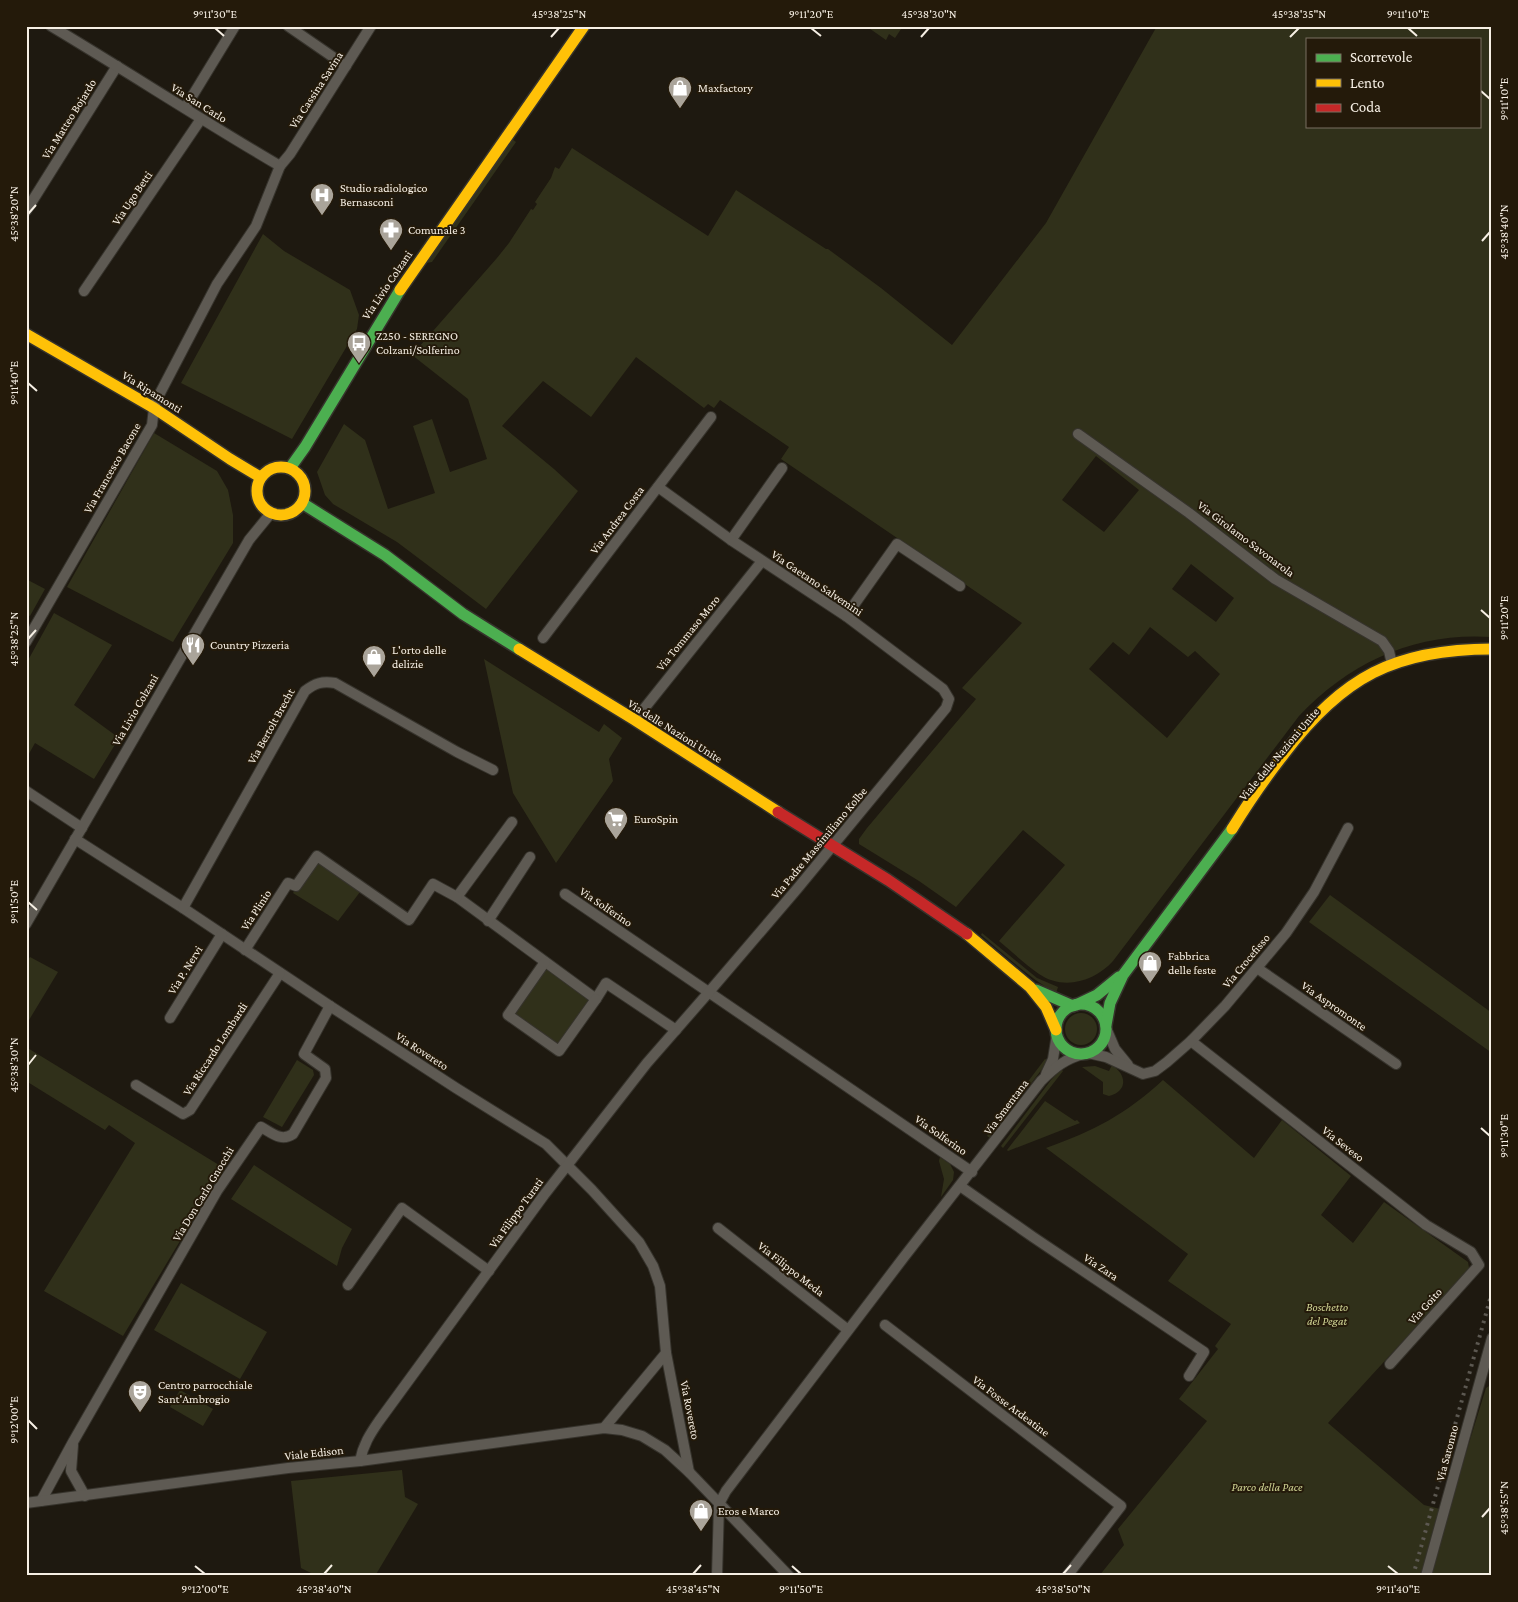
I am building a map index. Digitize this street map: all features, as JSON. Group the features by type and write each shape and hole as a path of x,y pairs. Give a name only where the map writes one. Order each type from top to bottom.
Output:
{"street":[{"name":"Via San Carlo","path":"51,26 280,166"},
{"path":"185,108 235,26"},
{"path":"288,26 346,66"},
{"name":"Via Cassina Savina","path":"280,166 290,154 371,26"},
{"name":"Via Livio Colzani","path":"290,468 305,447 387,309 584,26"},
{"name":"Via Matteo Bojardo","path":"26,211 117,66"},
{"name":"Via Ugo Betti","path":"84,292 201,119"},
{"name":"Via Francesco Bacone","path":"26,642 152,425 154,408 217,284 256,226 280,166"},
{"name":"Via Ripamonti","path":"26,334 154,408 260,477"},
{"name":"Via Andrea Costa","path":"544,638 711,417"},
{"name":"Via Girolamo Savonarola","path":"1078,434 1189,513 1275,579 1365,629 1382,641 1388,647 1392,664"},
{"path":"282,466 290,468 297,472 305,487 302,503 296,510 288,514 271,513 264,509 259,502 257,485 260,477 273,468 282,466"},
{"path":"731,540 782,468"},
{"name":"Via Gaetano Salvemini","path":"658,487 731,540 846,616 943,689 949,699 946,708"},
{"name":"Via delle Nazioni Unite","path":"302,503 385,554 463,614 888,880 964,931 1030,987"},
{"name":"Via Livio Colzani","path":"26,924 249,540 271,513"},
{"path":"846,616 897,544 960,586"},
{"name":"Via Tommaso Moro","path":"635,720 762,561"},
{"name":"Viale delle Nazioni Unite","path":"1106,1026 1112,996 1129,966 1232,830 1259,786 1305,726 1323,707 1360,680 1392,664 1432,652 1464,648 1492,649"},
{"name":"Viale delle Nazioni Unite","path":"1232,830 1256,805 1312,732 1342,704 1361,690 1398,671 1416,665 1463,657 1492,657"},
{"name":"Via Bertolt Brecht","path":"184,908 305,691 313,684 324,681 335,683 457,752 493,770"},
{"name":"Via Padre Massimiliano Kolbe","path":"709,992 833,847 946,708"},
{"path":"26,791 82,828"},
{"path":"512,822 457,898 596,999"},
{"name":"Via Crocefisso","path":"1086,1054 1106,1057 1143,1074 1155,1071 1191,1041 1225,1006 1286,933 1314,892 1348,828"},
{"name":"Via Rovereto","path":"75,839 184,908 484,1106 546,1144 592,1190 639,1242 654,1266 660,1286 666,1353 689,1472"},
{"name":"Via Plinio","path":"245,950 288,884 296,886 317,856 409,920 433,884 457,898"},
{"path":"488,921 530,858"},
{"name":"Via Solferino","path":"565,894 972,1172 848,1330 726,1491 719,1504"},
{"name":"Via P. Nervi","path":"170,1018 222,934"},
{"path":"545,962 508,1015 559,1051 606,983 676,1030"},
{"name":"Viale delle Nazioni Unite","path":"1075,1005 1104,990 1129,966"},
{"name":"Via Aspromonte","path":"1257,968 1396,1064"},
{"name":"Via Riccardo Lombardi","path":"136,1085 183,1114 190,1110 280,973"},
{"path":"1030,987 1042,994 1075,1005 1085,1004 1097,1010 1102,1015 1115,1049 1132,1070"},
{"path":"1030,987 1046,1007 1060,1042 1073,1053 1086,1054 1094,1050 1102,1043 1106,1026"},
{"name":"Via Filippo Turati","path":"360,1461 362,1450 369,1435 489,1270 647,1062 709,992"},
{"path":"1056,1032 1058,1021 1062,1014 1075,1005"},
{"name":"Via Don Carlo Gnocchi","path":"41,1501 218,1190 261,1126 282,1138 288,1138 293,1134 326,1078 325,1069 304,1054 330,1006"},
{"name":"Via Smentana","path":"1041,1082 1053,1059 1056,1032"},
{"name":"Via Seveso","path":"1191,1041 1426,1225 1471,1252 1479,1264"},
{"name":"Via Smentana","path":"972,1172 1041,1082 1060,1064 1070,1058 1086,1054"},
{"name":"Via Zara","path":"960,1186 1204,1352 1189,1376"},
{"path":"348,1285 402,1208 489,1270"},
{"name":"Via Filippo Meda","path":"718,1228 848,1330"},
{"name":"Via Goito","path":"1390,1364 1479,1264"},
{"name":"Via Fosse Ardeatine","path":"885,1325 1121,1506 1067,1576"},
{"name":"Via Saronno","path":"1426,1576 1492,1338"},
{"path":"604,1428 666,1353"},
{"path":"1483,1368 1492,1376"},
{"path":"604,1428 622,1430 642,1436 665,1450 689,1472 789,1576"},
{"name":"Viale Edison","path":"26,1503 604,1428"},
{"name":"Via Don Carlo Gnocchi","path":"73,1442 71,1471 85,1496"},
{"path":"717,1576 719,1504"}],"green space":[{"path":"866,26 903,26 895,38 889,34 886,40"},
{"path":"1157,26 1492,26 1492,637 1464,637 1411,645 1386,654 1363,666 1340,680 1319,697 1299,716 1113,961 1097,974 1069,983 1049,979 1039,974 999,941 1065,865 1023,830 956,907 919,881 859,844 859,839 867,828 976,699 962,688 1022,623 781,459 789,447 720,400 714,408 708,404 704,408 636,357 591,417 543,381 502,426 578,491 486,609 397,542 333,504 325,495 317,472 344,424 365,440 388,509 435,493 413,426 432,419 450,472 487,459 468,399 412,355 509,243 531,209 533,210 537,204 535,202 551,178 555,167 559,169 572,148 708,236 736,190 828,249 881,288 952,345 1046,223","holes":["1096,456 1139,490 1104,532 1062,500","1191,564 1234,598 1216,622 1172,589","1150,627 1188,657 1195,651 1220,674 1167,738 1089,669 1113,642 1129,655"]},
{"path":"512,139 516,142 432,262 426,263"},
{"path":"263,234 284,251 350,290 359,315 357,329 292,439 181,383"},
{"path":"154,433 217,471 228,490 233,515 233,543 173,642 67,587"},
{"path":"26,579 45,589 30,616 26,614"},
{"path":"54,613 112,645 74,705 119,738 94,779 35,743 26,759 26,664"},
{"path":"484,659 599,732 604,724 622,738 609,759 613,781 556,863 513,793"},
{"path":"317,856 363,888 338,921 293,893"},
{"path":"1330,895 1492,1013 1492,1053 1309,922"},
{"path":"982,933 1037,978 1058,987 1056,993 1017,966 981,935"},
{"path":"30,957 58,972 26,1025 26,963"},
{"path":"545,962 596,999 559,1051 508,1015"},
{"path":"1081,1013 1087,1014 1092,1018 1096,1023 1096,1035 1092,1040 1087,1044 1081,1045 1075,1044 1070,1040 1066,1035 1065,1029 1066,1023 1070,1018 1075,1014"},
{"path":"26,1047 219,1165 207,1185 210,1191 123,1336 44,1291 135,1143 109,1125 105,1130 26,1081"},
{"path":"1045,1059 1047,1060 1042,1069 990,1138 987,1136"},
{"path":"297,1060 313,1070 314,1075 282,1127 263,1117"},
{"path":"1112,1065 1121,1073 1123,1082 1120,1090 1109,1096 1103,1094 1103,1082 1082,1067 1095,1066 1109,1071"},
{"path":"1061,1069 1063,1071 1003,1148 1001,1146"},
{"path":"1163,1080 1254,1158 1282,1120 1351,1176 1321,1215 1353,1243 1384,1202 1468,1262 1469,1268 1467,1271 1328,1423 1424,1505 1448,1511 1486,1388 1492,1384 1492,1576 1099,1576 1124,1545 1118,1529 1207,1421 1179,1399 1218,1349 1215,1346 1231,1324 1168,1281 1188,1254 1046,1148 1079,1135 1109,1120 1136,1103"},
{"path":"1045,1101 1080,1123 1008,1151 1007,1150"},
{"path":"940,1157 950,1164 954,1172 953,1180 941,1197 944,1179 939,1161"},
{"path":"254,1165 352,1229 342,1248 337,1266 231,1199"},
{"path":"181,1283 267,1332 240,1379 154,1330"},
{"path":"180,1390 213,1409 203,1426 170,1407"},
{"path":"402,1470 405,1497 418,1504 375,1576 317,1576 301,1568 291,1481"}],"railway":[{"path":"1413,1576 1492,1292"}],"traffic: fast":[{"path":"290,468 305,447 400,290"},
{"path":"302,503 385,555 463,614 519,649"},
{"path":"1106,1025 1110,1003 1123,975 1232,829"},
{"path":"1076,1005 1097,995 1119,977"},
{"path":"1036,990 1073,1006"},
{"path":"1081,1004 1091,1006 1099,1011 1104,1019 1106,1029 1104,1039 1099,1047 1091,1052 1081,1054 1071,1052 1063,1047 1058,1039 1056,1029 1058,1019 1063,1011 1071,1006 1081,1004"}],"traffic: slow":[{"path":"400,290 584,26"},
{"path":"26,334 154,408 260,477"},
{"path":"276,467 286,467 298,474 305,486 305,491 305,496 298,508 286,515 276,515 268,511 261,504 257,496 257,486 261,478 268,471 276,467"},
{"path":"519,649 635,720 778,812"},
{"path":"1232,829 1263,781 1306,727 1327,705 1350,687 1373,673 1399,662 1458,650 1492,649"},
{"path":"967,934 1030,987 1046,1007 1056,1030"}],"traffic: jam":[{"path":"778,812 888,880 967,934"}],"place":[{"name":"Maxfactory","path":"680,109"},
{"name":"Studio radiologico Bernasconi","path":"322,216"},
{"name":"Comunale 3","path":"391,251"},
{"name":"Z250 - SEREGNO Colzani/Solferino","path":"359,364"},
{"name":"Country Pizzeria","path":"193,666"},
{"name":"L'orto delle delizie","path":"374,678"},
{"name":"EuroSpin","path":"616,840"},
{"name":"Fabbrica delle feste","path":"1150,984"},
{"name":"Centro parrocchiale Sant'Ambrogio","path":"140,1413"},
{"name":"Eros e Marco","path":"701,1532"}],"park label":[{"name":"Boschetto del Pegat","path":"1327,1314"},
{"name":"Parco della Pace","path":"1267,1487"}]}
